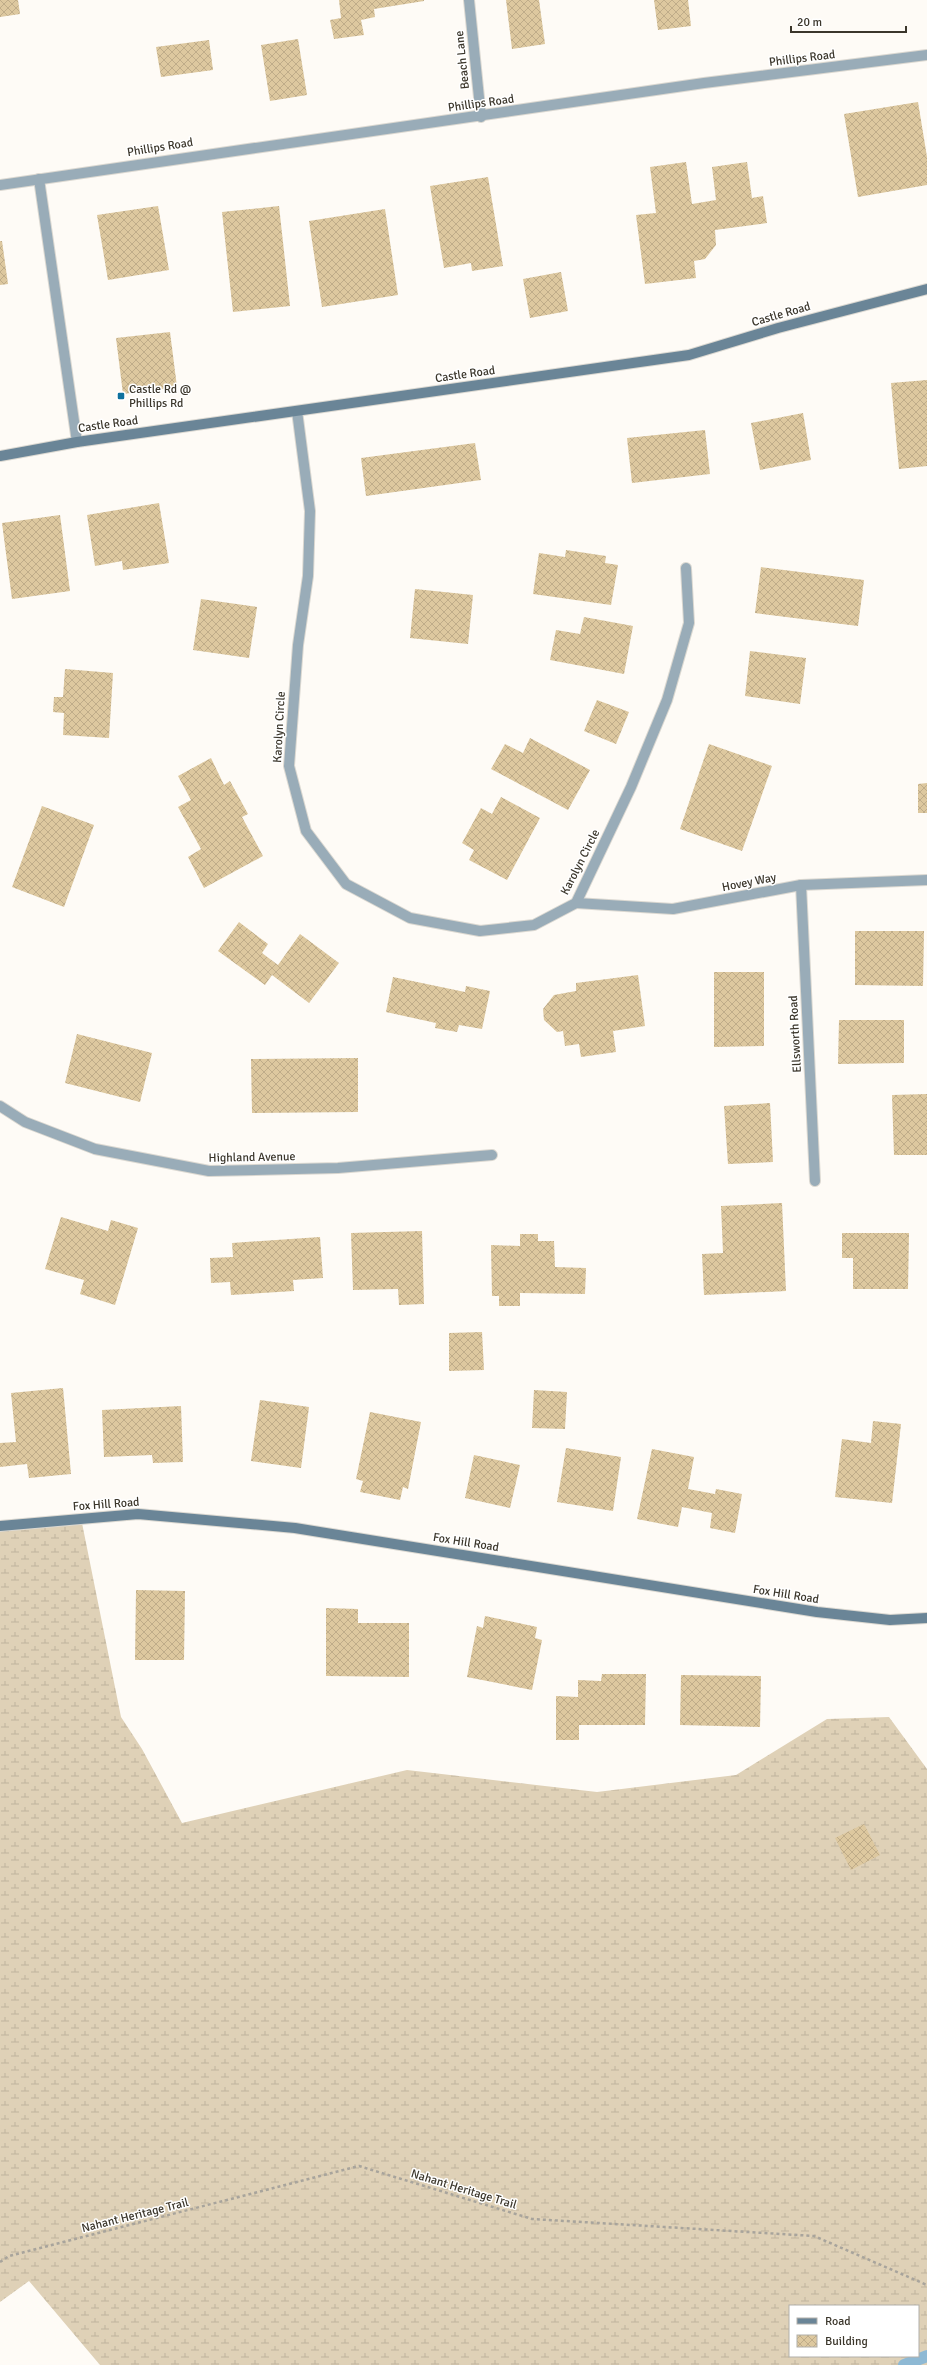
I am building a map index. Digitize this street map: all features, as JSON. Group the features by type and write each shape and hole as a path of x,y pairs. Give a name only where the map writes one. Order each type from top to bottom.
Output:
{"main road":[{"name":"Castle Road","path":"0,456 77,442 689,355 778,328 927,289"},
{"name":"Fox Hill Road","path":"0,1526 138,1514 295,1528 817,1612 890,1620 927,1618"}],"street":[{"name":"Beach Lane","path":"469,0 481,117"},
{"name":"Phillips Road","path":"0,185 218,152 481,117 704,83 927,55"},
{"path":"39,179 77,442"},
{"name":"Karolyn Circle","path":"297,411 310,511 308,576 298,645 289,766 306,831 346,884 410,918 480,931 534,925 576,903 631,787 667,700 689,623 686,568"},
{"name":"Hovey Way","path":"576,903 673,909 801,885 927,880"},
{"name":"Ellsworth Road","path":"801,885 815,1181"},
{"name":"Highland Avenue","path":"0,1106 25,1122 95,1149 209,1171 338,1168 492,1155"}],"path":[{"name":"Nahant Heritage Trail","path":"0,2262 9,2256 359,2166 532,2219 814,2236 927,2285"}],"green space":[{"path":"81,1518 121,1717 142,1749 182,1823 407,1770 597,1792 736,1775 827,1719 889,1717 927,1769 927,2365 100,2365 29,2281 0,2302 0,1528"}],"building":[{"path":"0,0 18,0 20,14 0,17"},
{"path":"339,0 424,1 374,9 375,17 361,20 364,35 334,39 330,20 341,18"},
{"path":"506,0 539,0 545,44 512,49"},
{"path":"654,0 688,0 691,26 658,30"},
{"path":"298,39 307,95 270,101 261,45"},
{"path":"209,40 213,70 161,77 156,47"},
{"path":"918,102 927,157 927,185 858,197 844,114"},
{"path":"686,162 692,204 716,200 712,167 747,162 752,198 763,196 767,223 715,230 716,245 705,259 694,261 696,278 645,284 636,215 656,213 650,167"},
{"path":"488,177 503,266 472,271 471,263 444,268 430,186"},
{"path":"158,206 169,270 108,280 97,215"},
{"path":"279,206 290,306 233,312 222,212"},
{"path":"385,209 398,295 322,307 309,221"},
{"path":"0,241 2,241 8,284 0,285"},
{"path":"561,272 568,311 530,318 523,279"},
{"path":"170,332 177,387 123,394 116,338"},
{"path":"927,380 927,466 899,469 891,383"},
{"path":"803,413 811,460 760,470 751,423"},
{"path":"705,430 710,474 632,483 627,438"},
{"path":"475,443 481,480 366,496 361,458"},
{"path":"159,503 169,563 123,570 122,561 95,566 87,515"},
{"path":"60,515 70,591 12,599 2,523"},
{"path":"566,550 606,556 605,563 618,565 611,605 533,594 539,553 565,557"},
{"path":"761,567 864,580 858,626 755,613"},
{"path":"415,589 473,595 468,644 410,638"},
{"path":"201,599 257,607 249,658 193,650"},
{"path":"584,617 633,626 624,674 550,660 556,630 580,634"},
{"path":"750,651 806,658 800,704 745,696"},
{"path":"65,669 113,673 109,738 63,735 64,713 53,712 54,697 63,697"},
{"path":"597,700 629,712 616,744 584,731"},
{"path":"530,738 590,770 568,810 491,769 505,744 523,753"},
{"path":"709,744 772,766 742,851 680,829"},
{"path":"211,758 224,785 230,781 248,814 242,817 263,856 204,888 188,857 201,849 178,807 191,800 178,776"},
{"path":"927,783 927,813 918,813 918,784"},
{"path":"501,797 540,818 507,880 469,860 474,850 462,843 481,808 492,814"},
{"path":"42,806 94,825 64,907 12,887"},
{"path":"239,922 268,944 262,953 278,965 300,934 339,963 309,1003 272,975 265,985 218,951"},
{"path":"855,931 924,931 923,986 855,985"},
{"path":"714,972 764,972 764,1046 714,1047"},
{"path":"638,975 645,1026 613,1031 616,1052 581,1057 579,1044 565,1046 563,1031 557,1032 544,1020 543,1009 554,995 576,991 576,983"},
{"path":"393,977 465,992 466,986 490,991 482,1029 459,1025 457,1032 435,1028 436,1023 386,1012"},
{"path":"839,1020 904,1020 904,1063 838,1064"},
{"path":"77,1034 152,1053 140,1102 65,1083"},
{"path":"358,1058 358,1112 252,1113 251,1059"},
{"path":"927,1094 927,1155 894,1155 892,1095"},
{"path":"770,1103 773,1162 728,1164 724,1106"},
{"path":"782,1203 786,1291 704,1295 702,1254 723,1253 721,1206"},
{"path":"61,1217 108,1231 111,1220 138,1228 115,1305 80,1294 84,1280 45,1269"},
{"path":"422,1231 424,1304 399,1305 398,1289 353,1290 351,1233"},
{"path":"842,1233 909,1233 908,1289 853,1289 853,1258 842,1258"},
{"path":"520,1234 538,1234 538,1241 554,1241 555,1267 586,1268 585,1294 520,1293 520,1306 499,1306 499,1296 492,1296 491,1245 520,1246"},
{"path":"320,1237 323,1278 293,1280 294,1291 231,1295 230,1282 211,1283 210,1258 233,1257 232,1243"},
{"path":"482,1332 484,1370 449,1371 449,1333"},
{"path":"63,1388 71,1474 29,1478 27,1464 0,1467 0,1443 16,1442 11,1393"},
{"path":"534,1390 567,1392 565,1429 532,1428"},
{"path":"260,1400 309,1407 301,1468 251,1461"},
{"path":"181,1406 183,1462 153,1463 152,1455 104,1457 102,1410"},
{"path":"370,1412 421,1422 408,1489 403,1487 400,1500 360,1492 363,1481 356,1479"},
{"path":"873,1421 901,1424 892,1503 835,1497 842,1439 871,1443"},
{"path":"566,1448 621,1457 613,1511 557,1502"},
{"path":"652,1449 694,1457 688,1489 715,1494 716,1489 742,1494 735,1533 710,1528 712,1513 682,1507 678,1527 637,1519"},
{"path":"474,1455 520,1465 510,1508 465,1498"},
{"path":"136,1590 185,1591 184,1660 135,1660"},
{"path":"326,1608 358,1609 358,1623 409,1623 409,1677 326,1676"},
{"path":"485,1616 537,1627 535,1638 542,1640 532,1690 467,1677 477,1626 483,1628"},
{"path":"602,1674 646,1674 645,1725 579,1725 579,1740 556,1740 556,1696 578,1697 578,1680 601,1681"},
{"path":"681,1675 761,1676 760,1727 680,1725"},
{"path":"864,1824 880,1855 851,1870 835,1838"}],"waterway":[{"path":"904,2365 927,2356"}],"place":[{"name":"Castle Rd @ Phillips Rd","path":"121,396"}]}
